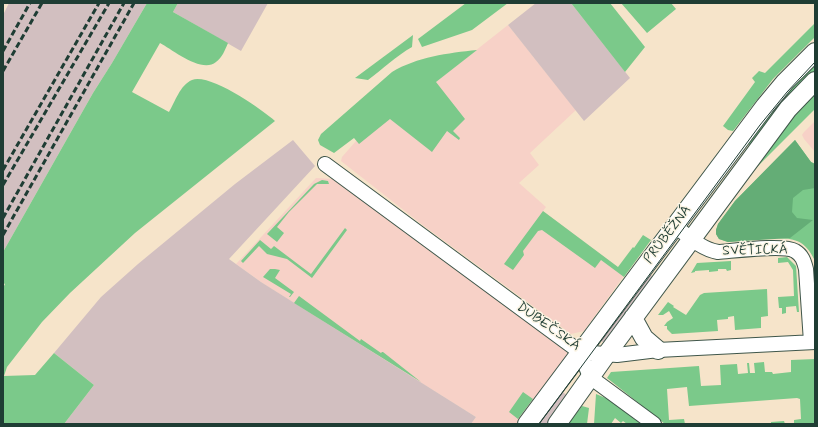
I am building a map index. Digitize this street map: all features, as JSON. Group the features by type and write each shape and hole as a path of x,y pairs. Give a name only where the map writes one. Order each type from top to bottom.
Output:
{"main road":[{"name":"PRŮBĚŽNÁ","path":"527,424 765,106 785,82 815,52"},
{"name":"PRŮBĚŽNÁ","path":"556,424 788,109 815,81"},
{"path":"633,318 644,338 658,350"}],"street":[{"name":"DUBEČSKÁ","path":"325,164 580,352 606,355 658,350 813,342"},
{"name":"SVĚTICKÁ","path":"675,226 692,239 711,250 718,252 782,247 794,250 801,255 806,269 813,342"},
{"path":"580,352 590,377 654,424"}],"shaded area":[{"path":"9,3 147,3 93,93 3,252 3,15"},
{"path":"178,3 268,3 241,51 173,12"},
{"path":"536,3 571,3 630,78 584,121 508,25"},
{"path":"508,25 576,110 530,153 539,165 519,183 546,207 543,211 626,273 584,331 571,334 424,226 341,161 342,157 356,141 390,118"},
{"path":"815,121 815,152 802,135"},
{"path":"293,140 315,166 229,259 261,282 476,417 471,424 64,424 94,385 54,353 101,297 138,264 235,184"},
{"path":"316,178 333,179 347,186 573,353 521,424 471,424 476,417 322,321 236,264"},
{"path":"648,273 655,278 605,344 599,339"},
{"path":"560,390 568,396 548,424 535,424"}],"green space":[{"path":"147,3 178,3 173,12 228,43 223,54 216,62 210,65 203,65 188,60 160,43 132,92 169,112 184,86 192,80 200,79 211,82 235,93 275,121 135,233 70,293 42,322 7,367 4,376 35,375 54,353 94,385 64,424 3,424 3,288 5,284 3,283 3,252 93,93"},
{"path":"466,3 508,3 472,30 422,47 418,39"},
{"path":"571,3 610,3 645,47 625,72"},
{"path":"621,3 671,3 676,9 647,33"},
{"path":"815,23 815,37 773,79 733,131 728,130 723,126 755,82 752,78 759,71 765,73"},
{"path":"413,35 412,47 395,58 368,80 355,78"},
{"path":"477,50 436,82 465,119 453,131 460,138 459,140 447,131 432,152 390,119 359,144 354,138 334,153 320,145 318,140 321,134 392,72 422,59 444,54"},
{"path":"815,58 815,74 752,147 744,141"},
{"path":"815,88 815,109 750,174 792,113"},
{"path":"795,140 811,162 815,164 815,258 814,259 805,246 790,239 773,238 728,242 719,239 716,234 718,224 735,201"},
{"path":"795,140 811,162 815,164 815,188 803,190 793,198 792,212 797,218 813,220 790,238 728,242 719,239 716,234 718,224 735,201"},
{"path":"322,180 328,181 329,184 317,184 289,212 277,227 284,233 277,242 267,234 314,184"},
{"path":"543,211 618,267 643,235 651,240 624,277 601,260 595,268 542,230 538,231 523,251 524,255 513,270 504,264"},
{"path":"345,228 347,230 312,278 287,259 267,254 259,246 243,263 241,261 260,240 271,249 274,246 311,274"},
{"path":"787,257 796,266 799,312 797,312 796,306 786,307 786,313 782,314 782,308 779,308 778,297 794,296 793,270 788,262 778,263 778,258"},
{"path":"731,261 731,270 727,271 726,269 718,269 718,271 695,271 691,273 697,263"},
{"path":"270,269 280,270 275,278 294,292 290,297 291,294 263,277"},
{"path":"767,289 768,316 761,317 761,328 735,330 734,316 728,317 728,319 717,320 718,331 672,334 667,329 667,326 664,326 673,318 669,311 663,315 658,315 668,302 686,315 700,295 704,293"},
{"path":"299,296 360,341 361,339 381,353 383,352 421,382 294,303"},
{"path":"815,359 815,424 785,424 794,423 794,420 801,419 800,399 689,406 687,387 667,389 669,420 684,419 685,424 665,424 607,378 611,372 699,366 701,386 721,385 720,365 737,364 738,374 748,373 747,363 749,363 750,373 755,373 754,363 764,362 765,372 772,372 773,374 791,372 791,360"},
{"path":"523,392 533,399 518,419 509,412"},
{"path":"596,394 608,399 641,424 627,424 623,421 621,423 615,418 611,424 594,424"},
{"path":"582,406 589,408 587,424 568,424"},
{"path":"784,421 785,424 771,424 771,422"}],"tram line":[{"path":"539,424 760,125 787,92 815,62"}],"railway":[{"path":"3,51 30,3"},
{"path":"3,71 42,3"},
{"path":"3,170 99,3"},
{"path":"3,185 109,3"},
{"path":"3,218 124,3"},
{"path":"3,235 134,3"}]}
